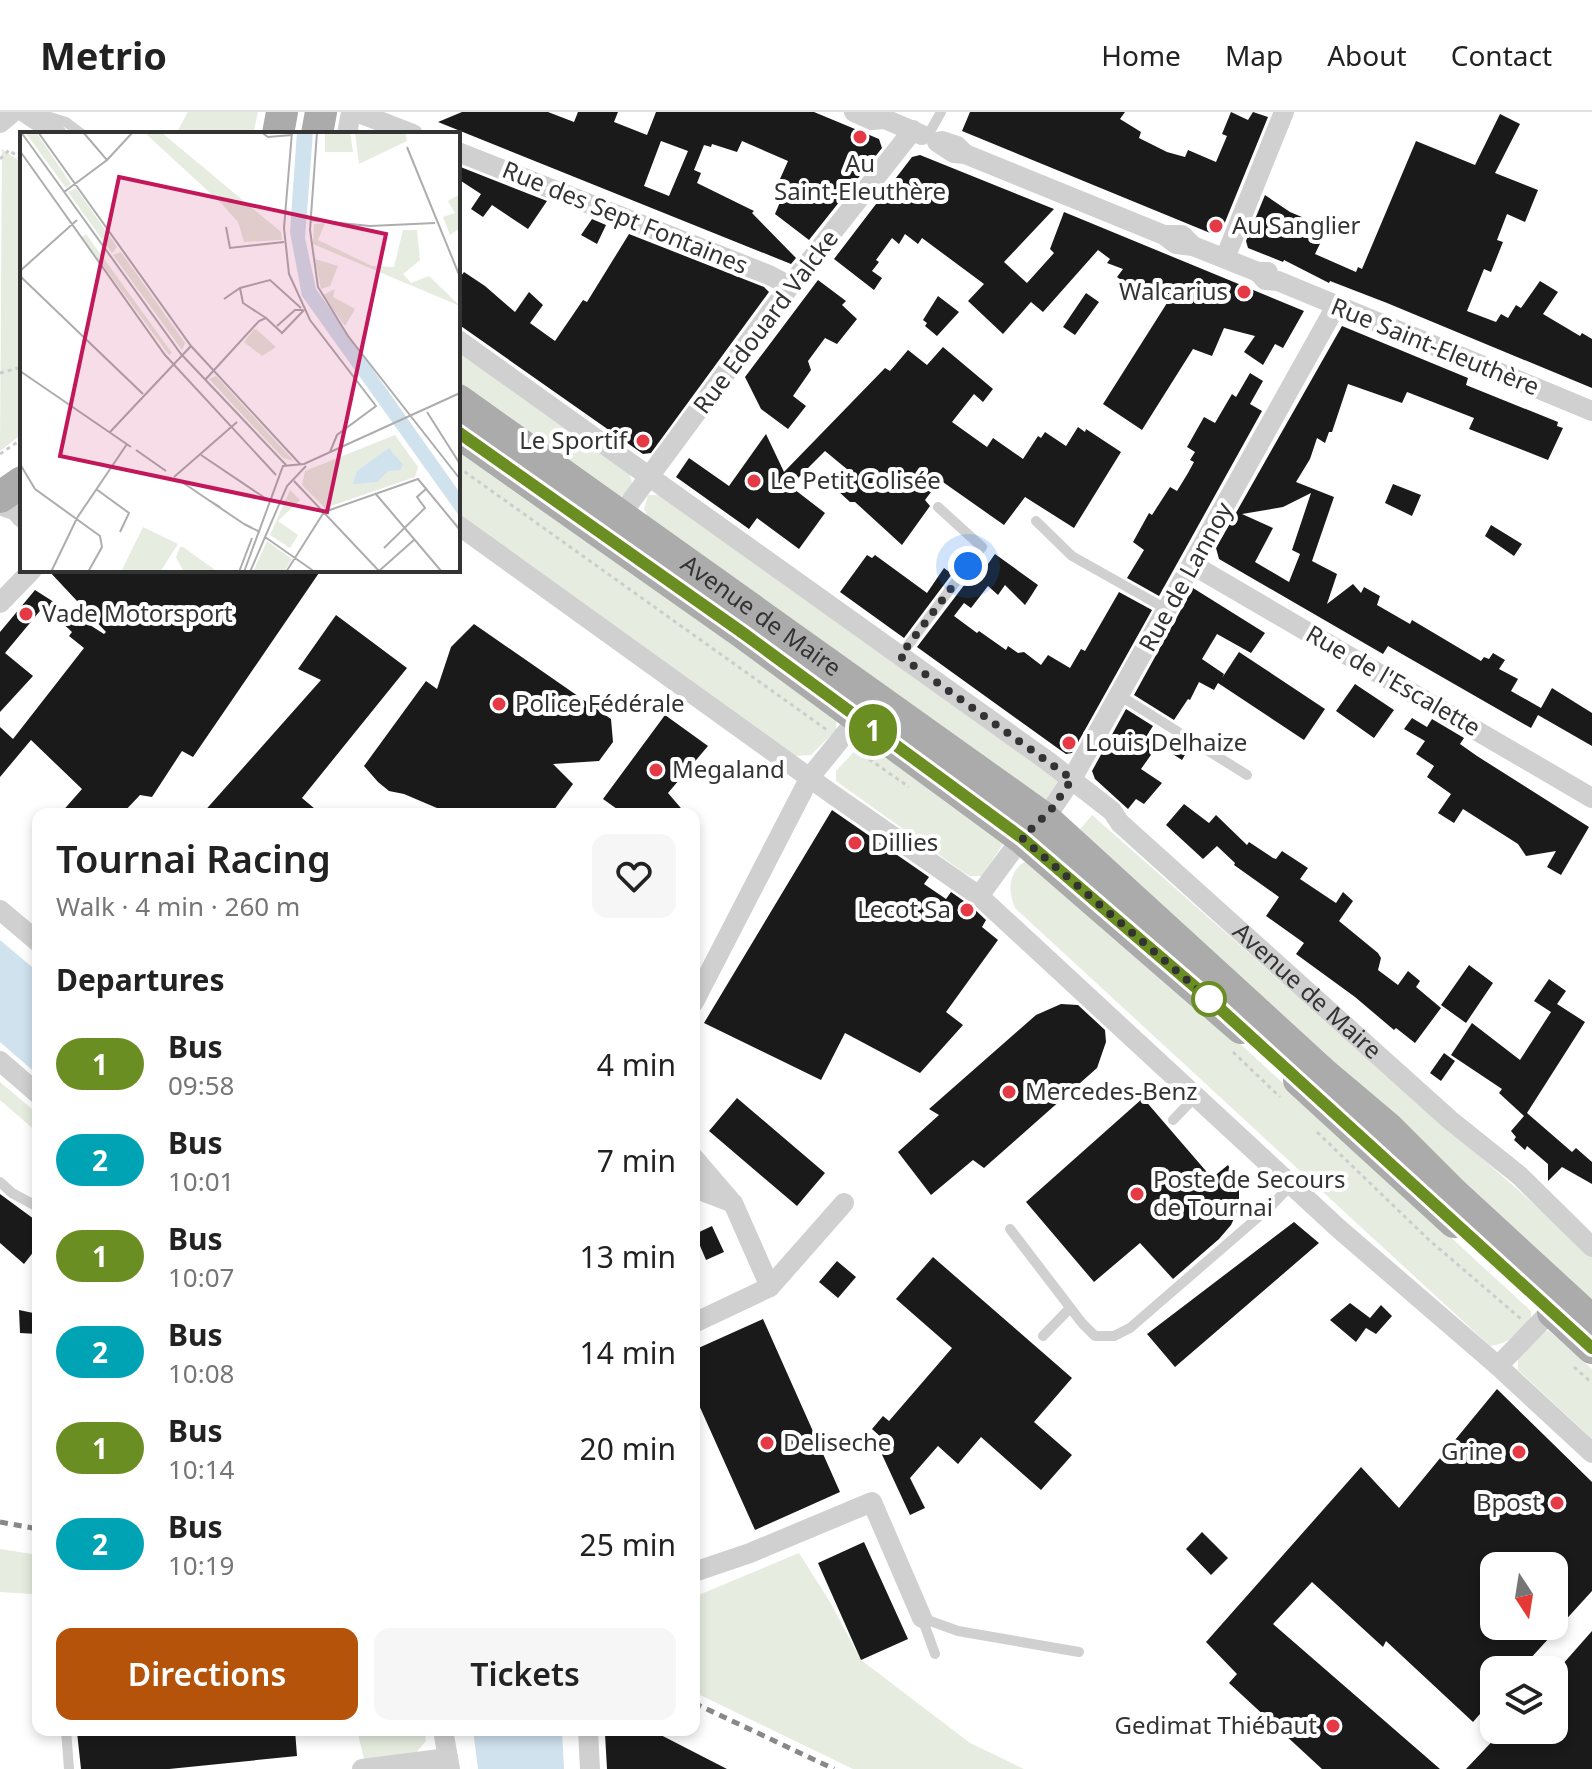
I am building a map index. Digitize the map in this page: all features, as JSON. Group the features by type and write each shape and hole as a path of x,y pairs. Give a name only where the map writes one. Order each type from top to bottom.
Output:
{"main road":[{"path":"278,132 282,112"},
{"path":"317,132 321,112"},
{"name":"Avenue de Maire","path":"460,401 620,516 1026,822 1389,1129 1454,1194 1592,1321"},
{"name":"Avenue de Maire","path":"460,433 743,633 849,729 1026,822 1580,1355"},
{"path":"0,472 20,458"},
{"path":"0,497 20,483"}],"street":[{"path":"0,123 13,112"},
{"path":"22,112 54,132"},
{"path":"348,132 354,112 408,132"},
{"name":"Rue Saint-Eleuthère","path":"854,112 872,120 883,116 926,137 957,146 965,154 1164,235 1176,244 1193,246 1225,258 1258,272 1265,280 1278,281 1592,411"},
{"path":"1225,258 1284,112"},
{"name":"Rue Edouard Valcke","path":"620,516 790,286 926,137"},
{"name":"Rue des Sept Fontaines","path":"460,153 790,286"},
{"name":"Rue de Lannoy","path":"979,896 1026,822 1072,779 1336,306"},
{"name":"Avenue de Maire","path":"460,341 1072,779 1112,811 1132,834 1438,1109 1520,1176 1592,1247"},
{"path":"0,505 20,516"},
{"path":"460,526 979,896 1291,1185 1498,1366 1592,1453"},
{"name":"Rue de l'Escalette","path":"1193,565 1592,798"},
{"path":"0,603 30,572"},
{"path":"700,990 810,777 849,729"},
{"path":"0,910 32,937"},
{"path":"0,1061 32,1089"},
{"path":"700,1165 733,1203 770,1287"},
{"path":"700,1190 733,1203"},
{"path":"700,1320 770,1287 844,1203"},
{"path":"1498,1366 1542,1320"},
{"path":"700,1570 750,1553 872,1502 922,1618"},
{"path":"362,1769 449,1763 444,1736"},
{"path":"588,1736 590,1769"}],"lane":[{"path":"22,112 26,122 39,132"},
{"path":"33,112 66,122 79,132"},
{"path":"926,137 941,112"},
{"path":"513,456 852,693 1000,802"},
{"path":"900,656 982,547 938,507"},
{"path":"1036,521 1072,556 1168,610"},
{"path":"1119,695 1247,775"},
{"path":"1173,1120 1195,1097"},
{"path":"0,1182 32,1204"},
{"path":"1010,1229 1095,1336 1114,1336 1130,1328 1271,1206 1291,1185"},
{"path":"1043,1336 1070,1308"},
{"path":"922,1618 958,1631 1079,1652"},
{"path":"922,1618 935,1654"},
{"path":"66,1736 69,1769"}],"path":[{"path":"0,159 9,150 20,158"},
{"path":"0,373 20,368"},
{"path":"0,454 20,440"},
{"path":"460,468 849,729 913,790"},
{"path":"1229,1048 1284,1101"},
{"path":"1317,1132 1428,1239 1542,1320"},
{"path":"1580,1355 1592,1383"}],"shaded area":[{"path":"188,112 258,112 253,132 177,132"},
{"path":"2,149 20,162 20,436 0,451"},
{"path":"460,353 629,471 633,487 619,498 460,393"},
{"path":"460,443 837,714 836,730 811,755 795,756 460,516"},
{"path":"648,495 659,495 1059,781 1048,800 1037,800 654,528 644,509"},
{"path":"864,741 1003,833 1003,844 982,876 970,876 963,872 836,781 836,771"},
{"path":"1092,815 1592,1255 1592,1302 1076,834"},
{"path":"1032,858 1039,859 1531,1311 1531,1319 1522,1329 1508,1340 1490,1346 1015,908 1011,893 1012,878 1019,866"},
{"path":"0,1082 32,1109 32,1128 0,1100"},
{"path":"1542,1331 1549,1331 1592,1369 1592,1439 1518,1370 1518,1359"},
{"path":"0,1549 32,1554 32,1594 0,1592"},
{"path":"799,1553 861,1660 970,1743 1024,1769 853,1769 700,1695 700,1594"},
{"path":"358,1736 425,1736 426,1741 415,1754 364,1759"}],"water":[{"path":"0,940 32,967 32,1070 0,1042"},
{"path":"474,1736 562,1736 564,1769 478,1769"}],"building":[{"path":"462,112 548,112 574,122 578,112 618,112 614,122 647,135 656,112 814,112 879,139 882,148 809,240 775,214 788,183 780,179 788,161 742,141 737,152 712,144 711,147 704,145 694,170 701,173 697,183 754,211 752,213 796,258 791,264 438,122","holes":["661,141 688,151 669,196 644,186"]},
{"path":"970,112 1125,112 1120,119 1141,132 1139,138 1167,152 1185,157 1188,150 1216,162 1227,136 1222,134 1231,112 1248,120 1253,112 1268,117 1221,232 1215,235 962,131"},
{"path":"1500,114 1520,124 1495,173 1538,190 1525,222 1507,214 1497,240 1503,242 1491,272 1484,269 1467,311 1496,322 1501,314 1508,318 1516,305 1521,308 1540,281 1558,292 1543,314 1580,336 1582,333 1592,339 1592,388 1387,303 1329,283 1284,260 1248,248 1246,241 1265,195 1290,212 1316,223 1318,218 1330,223 1315,254 1356,272 1358,267 1362,269 1416,141 1475,165"},
{"path":"920,155 1054,209 1004,262 1027,283 1054,253 1050,249 1064,212 1304,311 1283,348 1275,344 1263,365 1244,352 1255,336 1224,328 1212,356 1193,349 1142,430 1103,404 1167,303 1137,287 1135,290 1117,277 1123,269 1107,263 1110,259 1098,250 1043,312 1031,302 1003,334 968,301 984,284 922,238 918,244 905,234 899,244 892,238 872,271 882,278 874,290 834,259 912,157"},
{"path":"460,167 547,201 528,229 492,205 483,217 471,209 481,194 460,180"},
{"path":"592,219 606,225 597,244 581,235"},
{"path":"629,234 764,287 769,292 651,453 643,454 460,325 460,277 464,272 515,312 529,292 543,305 530,323 555,341 583,300 587,302"},
{"path":"818,280 846,301 842,305 857,319 837,344 825,338 808,361 811,370 793,396 806,406 788,429 761,409 745,377"},
{"path":"1086,293 1099,302 1075,335 1063,327"},
{"path":"938,296 959,312 937,336 925,326 927,323 923,320"},
{"path":"1342,326 1468,378 1466,385 1558,422 1557,426 1563,428 1548,460 1469,429 1474,418 1407,392 1402,403 1348,384 1332,432 1329,432 1325,443 1317,438 1310,459 1296,482 1334,497 1312,561 1337,574 1327,604 1353,584 1361,593 1364,587 1380,596 1377,605 1410,624 1412,620 1481,661 1484,657 1489,659 1493,653 1505,660 1499,669 1518,679 1511,691 1541,708 1552,688 1592,713 1592,746 1538,715 1531,728 1388,646 1383,654 1219,559 1216,548","holes":["1311,493 1292,550 1300,554 1289,582 1255,562 1273,528 1242,514 1283,507"]},
{"path":"943,347 993,389 983,402 974,394 952,422 987,447 993,438 1023,459 1038,436 1041,438 1045,432 1066,446 1078,427 1121,452 1074,528 1025,497 1004,525 940,480 925,500 930,506 902,545 855,502 850,502 838,491 854,475 825,451 790,486 825,513 799,549 757,518 749,529 676,477 689,458 729,486 766,434 784,472 885,368 890,371 908,350 927,365"},
{"path":"1250,373 1263,381 1250,404 1262,411 1159,596 1127,578 1144,550 1133,542 1149,513 1152,515 1170,487 1177,491 1188,473 1195,452 1187,447 1204,417 1215,423 1232,394 1236,397"},
{"path":"1393,484 1421,495 1412,516 1385,503"},
{"path":"1491,525 1522,544 1514,556 1485,536"},
{"path":"995,554 1038,585 1031,596 1025,605 1005,585 998,595 988,586 971,608 964,603 954,616 1006,650 1008,646 1018,653 1024,652 1041,665 1048,655 1070,668 1081,649 1085,651 1119,592 1152,610 1072,753 1066,754 917,647 978,568 983,571"},
{"path":"867,555 872,558 875,555 927,593 944,568 952,574 904,638 840,592"},
{"path":"50,572 320,572 193,757 182,751 152,797 140,795 128,808 65,808 82,789 31,740 0,777 0,727 13,739 84,648 69,636 72,632 44,606 5,653 33,676 0,712 0,632 35,590 104,634 106,632"},
{"path":"1193,588 1265,633 1251,653 1217,634 1202,659 1224,674 1222,678 1239,652 1325,709 1304,740 1218,683 1214,690 1199,682 1174,720 1134,695"},
{"path":"336,615 407,668 302,798 314,808 207,808 321,680 298,669"},
{"name":"Police Fédérale","path":"474,624 611,719 613,742 599,761 553,764 573,784 555,808 437,808 389,791 364,766 426,681 437,689 451,647"},
{"path":"1355,684 1394,710 1374,738 1336,711"},
{"path":"1126,709 1153,726 1146,737 1158,745 1141,769 1162,783 1144,804 1136,799 1128,809 1095,779 1092,771"},
{"name":"Megaland","path":"665,715 708,746 668,793 681,808 616,808 603,799"},
{"path":"1412,718 1427,727 1432,719 1464,738 1460,744 1589,827 1561,875 1547,867 1556,851 1526,856 1518,844 1463,809 1454,823 1438,813 1451,794 1427,777 1434,766 1416,754 1425,741 1404,729"},
{"path":"1175,740 1189,748 1182,760 1168,751"},
{"path":"1184,804 1209,823 1216,815 1247,845 1249,842 1273,858 1276,859 1282,851 1308,868 1300,879 1336,903 1343,892 1353,901 1339,921 1378,953 1381,958 1378,970 1398,985 1408,971 1420,981 1416,987 1441,1008 1415,1043 1296,954 1304,943 1266,916 1279,897 1234,865 1217,846 1203,859 1166,825"},
{"path":"832,810 929,877 924,884 946,899 951,892 971,906 986,920 982,927 998,940 946,1012 963,1025 920,1073 845,1033 821,1080 704,1023"},
{"path":"1469,965 1493,983 1466,1023 1441,1005"},
{"path":"1549,979 1566,991 1557,1004 1585,1022 1527,1113 1572,1152 1576,1148 1592,1162 1592,1184 1562,1167 1548,1181 1548,1164 1527,1146 1525,1150 1514,1140 1516,1137 1511,1131 1524,1116 1499,1093 1502,1089 1451,1055 1472,1023 1520,1060 1551,1012 1534,1001"},
{"name":"Mercedes-Benz","path":"1061,1004 1078,1005 1105,1030 1106,1042 1097,1068 984,1168 973,1160 931,1195 898,1152 939,1115 929,1109 1036,1015"},
{"path":"1444,1053 1455,1061 1441,1081 1430,1073"},
{"path":"737,1098 825,1173 797,1206 709,1131"},
{"name":"Poste de Secours de Tournai","path":"1143,1098 1212,1178 1228,1165 1239,1186 1239,1208 1231,1225 1219,1239 1173,1279 1140,1243 1094,1282 1026,1202"},
{"path":"0,1194 32,1218 32,1254 24,1264 0,1243"},
{"path":"1294,1222 1319,1243 1175,1367 1147,1334"},
{"path":"712,1226 724,1252 706,1260 700,1246 700,1232"},
{"path":"933,1257 1072,1378 1034,1422 1072,1455 1041,1490 981,1437 958,1464 938,1446 910,1478 925,1508 910,1515 878,1446 883,1439 872,1429 883,1416 889,1421 952,1348 896,1299"},
{"path":"837,1261 856,1277 838,1298 819,1282"},
{"path":"1350,1303 1370,1318 1381,1305 1392,1316 1376,1334 1366,1328 1356,1342 1330,1320"},
{"path":"19,1310 32,1313 32,1334 20,1333"},
{"name":"Deliseche","path":"763,1319 840,1492 755,1530 700,1407 700,1347"},
{"path":"1497,1389 1592,1482 1592,1591 1568,1617 1568,1552 1480,1552 1480,1640 1547,1640 1533,1656 1480,1656 1480,1714 1473,1722 1386,1641 1383,1647 1312,1582 1273,1624 1440,1769 1322,1769 1229,1683 1237,1674 1206,1642 1361,1467 1399,1508"},
{"path":"1202,1532 1228,1558 1211,1575 1186,1549"},
{"path":"864,1542 908,1639 861,1660 818,1563"},
{"path":"1592,1631 1592,1769 1466,1769 1490,1744 1568,1744 1568,1658"},
{"path":"77,1736 295,1736 297,1756 169,1769 81,1769"},
{"path":"605,1736 663,1736 727,1769 607,1769"}],"railway":[{"path":"0,1522 32,1528"},
{"path":"700,1706 834,1769"}],"bus line":[{"name":"1","path":"460,433 743,633 1022,838 1215,1004 1592,1348"}],"place":[{"name":"Au Saint-Eleuthère","path":"860,137"},
{"name":"Au Sanglier","path":"1216,226"},
{"name":"Walcarius","path":"1244,292"},
{"name":"Le Sportif","path":"643,441"},
{"name":"Le Petit Colisée","path":"754,481"},
{"name":"Vade Motorsport","path":"26,614"},
{"name":"Police Fédérale","path":"499,704"},
{"name":"Louis Delhaize","path":"1069,743"},
{"name":"Megaland","path":"656,770"},
{"name":"Dillies","path":"855,843"},
{"name":"Lecot Sa","path":"967,910"},
{"name":"Mercedes-Benz","path":"1009,1092"},
{"name":"Poste de Secours de Tournai","path":"1137,1194"},
{"name":"Deliseche","path":"767,1443"},
{"name":"Grine","path":"1519,1452"},
{"name":"Bpost","path":"1557,1503"},
{"name":"Gedimat Thiébaut","path":"1333,1726"}],"route":[{"path":"968,566 900,656 1072,779 1051,810 1022,838 1215,1004 1209,999"}]}
